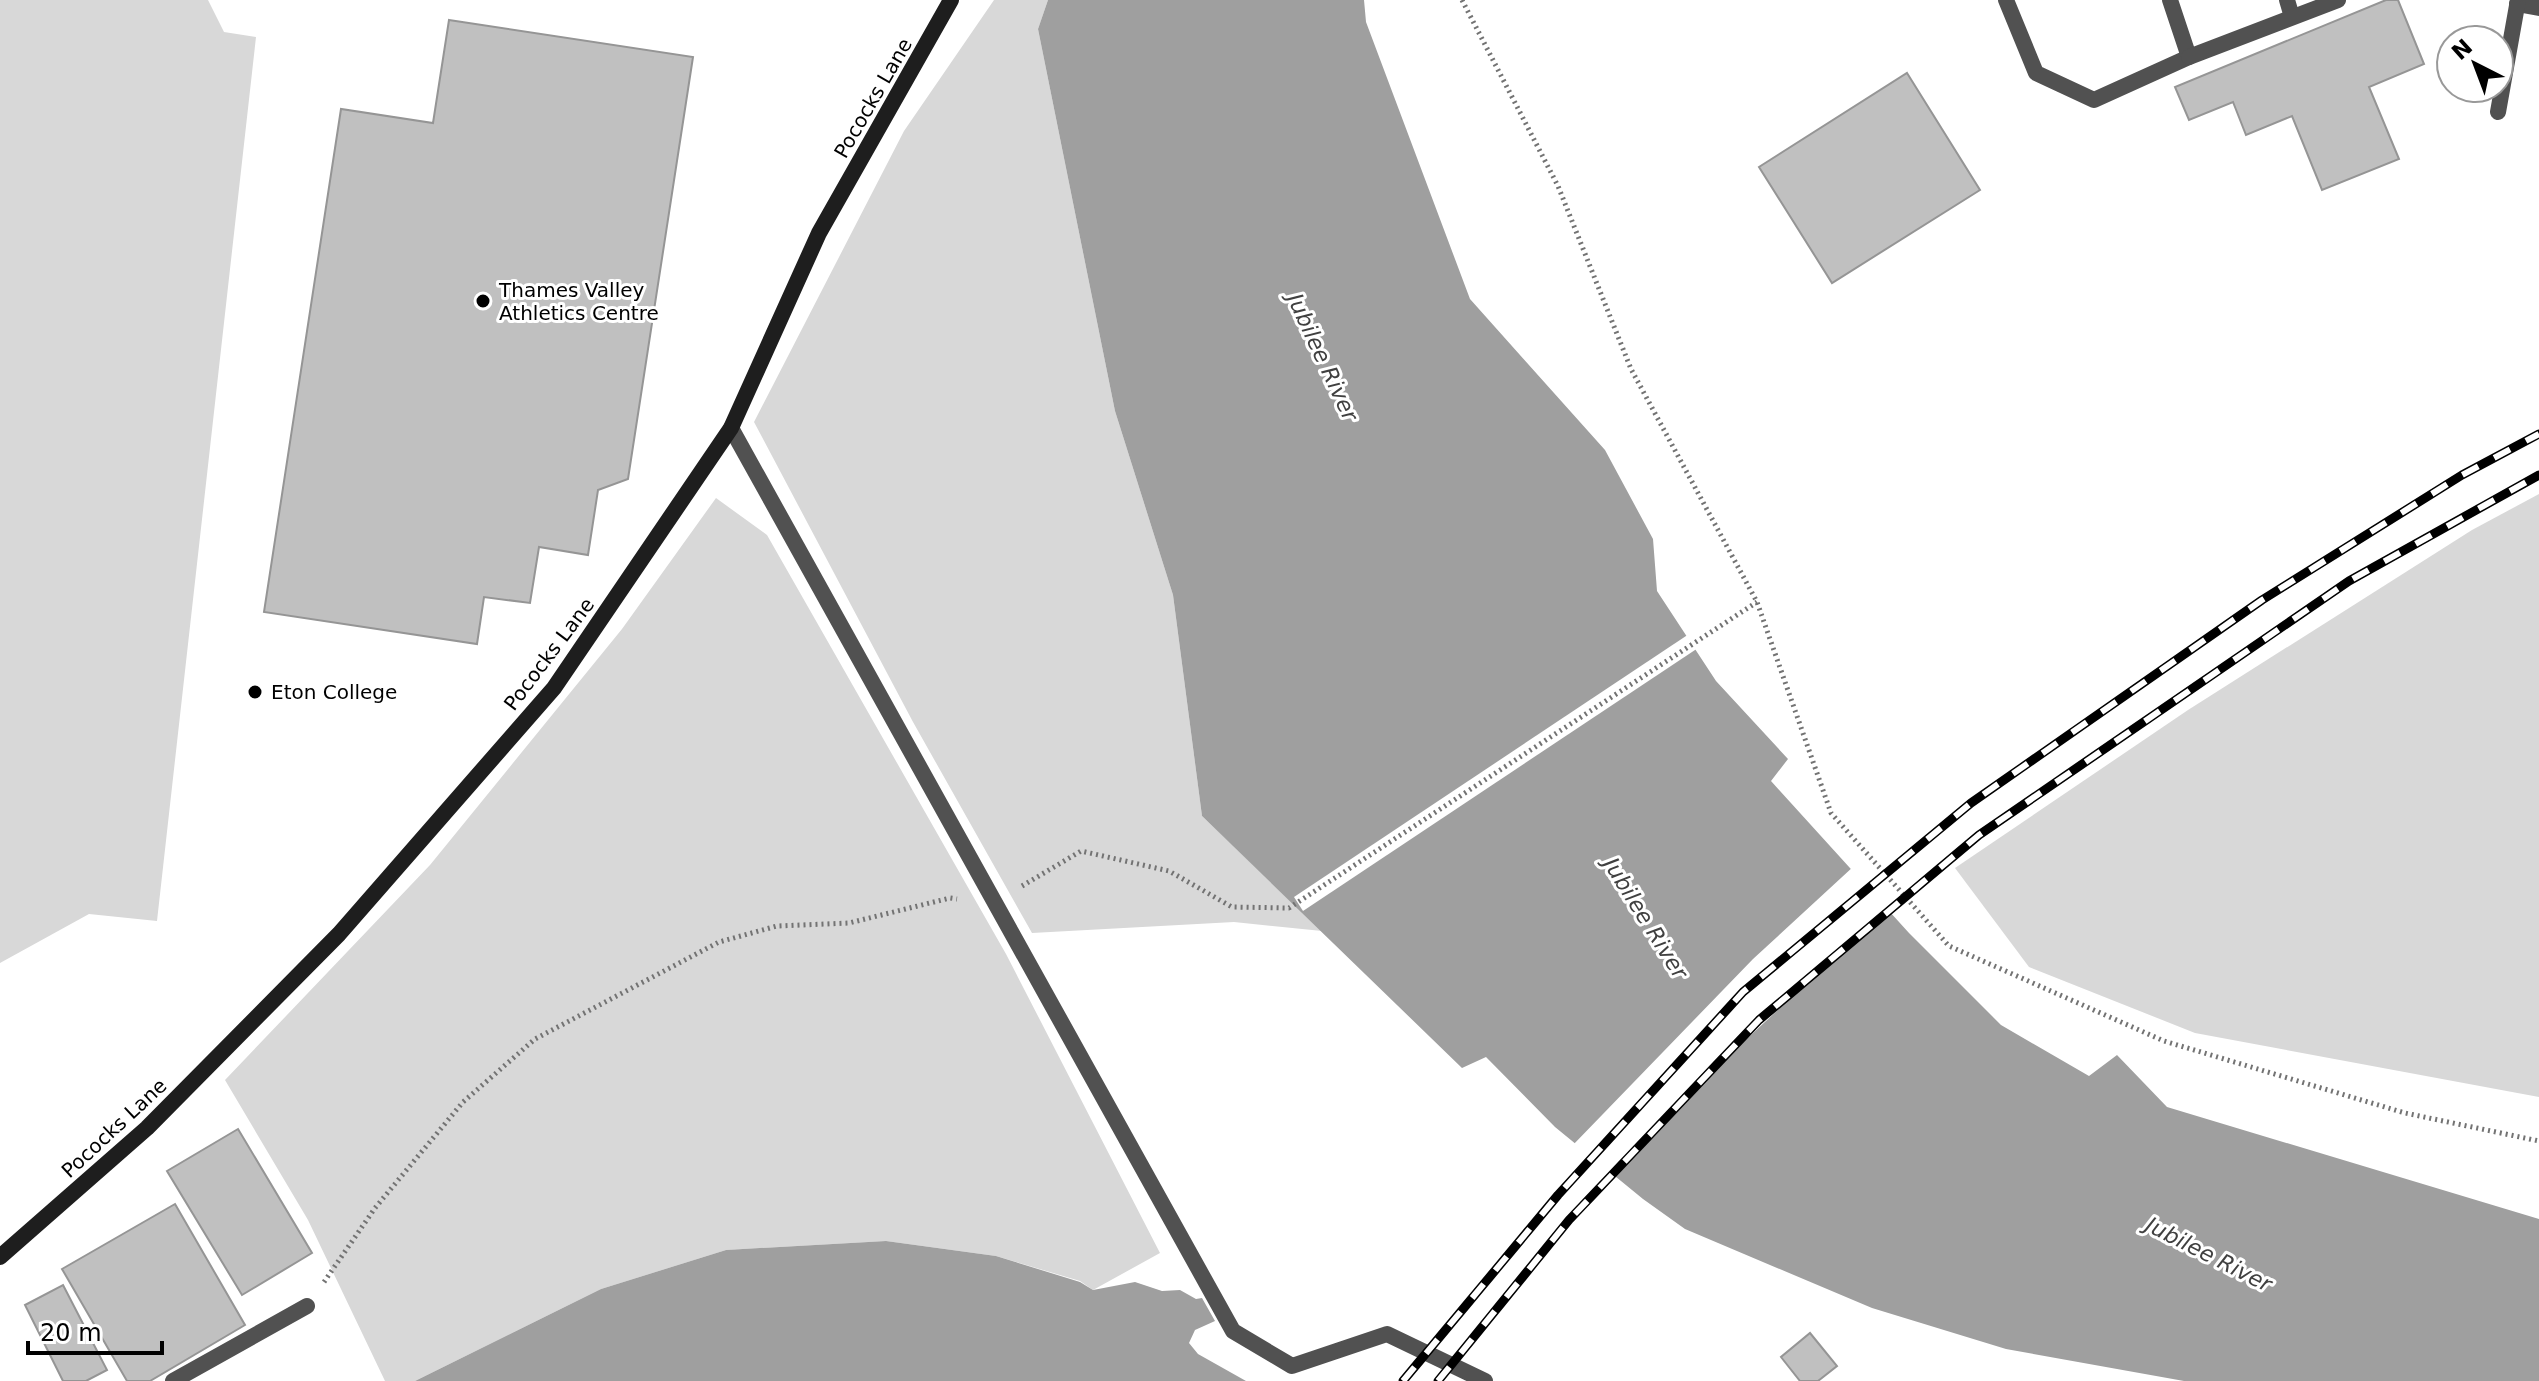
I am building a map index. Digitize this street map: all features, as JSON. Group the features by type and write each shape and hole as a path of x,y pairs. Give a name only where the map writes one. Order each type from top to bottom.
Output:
{"main road":[{"name":"Pococks Lane","path":"0,1257 147,1128 339,934 554,688 731,428 819,233 951,0"}],"lane":[{"path":"2006,0 2036,73 2094,100 2189,57 2338,0"},
{"path":"2170,0 2189,57"},
{"path":"2287,0 2292,17"},
{"path":"2498,112 2518,2 2539,8"},
{"path":"731,428 1233,1331 1292,1366 1387,1334 1485,1381"},
{"path":"173,1381 307,1306"}],"path":[{"path":"1462,0 1558,186 1631,369 1757,602 1831,813 1949,946 2164,1041 2405,1113 2539,1141"},
{"path":"307,1306 375,1208 463,1102 535,1039 719,942 777,926 849,923 950,898 995,903 1081,851 1169,871 1232,907 1289,908 1757,602"}],"shaded area":[{"path":"0,0 208,0 224,32 256,37 157,921 89,914 0,963"},
{"path":"994,0 1048,0 1038,29 1115,411 1173,595 1202,816 1322,931 1234,922 1032,933 913,722 754,422 904,131"},
{"path":"2539,494 2539,1097 2195,1033 2029,967 1955,868 2188,710 2472,530"},
{"path":"716,498 767,535 1006,954 1160,1253 1093,1290 1080,1281 996,1256 886,1241 726,1250 601,1289 415,1381 385,1381 308,1220 225,1080 430,865 622,629"}],"water":[{"name":"Jubilee River","path":"1048,0 1364,0 1366,22 1470,299 1605,450 1653,539 1657,591 1716,681 1788,759 1771,781 1909,933 2001,1025 2089,1076 2117,1055 2167,1107 2539,1219 2539,1381 2184,1381 2006,1349 1872,1308 1685,1229 1555,1127 1486,1057 1462,1068 1202,816 1173,595 1115,411 1038,29"},
{"path":"886,1241 996,1256 1080,1282 1093,1290 1135,1282 1162,1291 1180,1290 1196,1299 1202,1298 1215,1321 1195,1330 1189,1343 1198,1354 1246,1381 415,1381 601,1289 726,1250"}],"pier":[{"path":"1689,634 1698,648 1303,911 1294,897"},
{"path":"1854,866 1890,906 1710,1073 1612,1177 1572,1146 1753,959"}],"building":[{"path":"2386,0 2398,0 2424,64 2369,87 2399,159 2322,190 2292,116 2246,135 2233,102 2189,120 2175,87"},
{"name":"Thames Valley Athletics Centre","path":"449,20 693,57 628,479 598,490 588,555 539,547 530,603 484,597 477,644 264,612 341,109 433,123"},
{"path":"1907,73 1980,190 1832,283 1759,167"},
{"path":"238,1129 312,1253 242,1295 167,1171"},
{"path":"175,1204 245,1325 150,1381 127,1381 62,1269"},
{"path":"63,1285 107,1370 86,1381 63,1381 25,1305"},
{"path":"1810,1333 1837,1366 1818,1381 1800,1381 1781,1357"}],"railway":[{"path":"1403,1381 1558,1195 1743,992 1971,803 2262,600 2462,475 2539,434"},
{"path":"1438,1381 1569,1220 1759,1020 1979,835 2349,581 2539,475"}],"place":[{"name":"Thames Valley Athletics Centre","path":"483,301"},
{"name":"Eton College","path":"255,692"}]}
